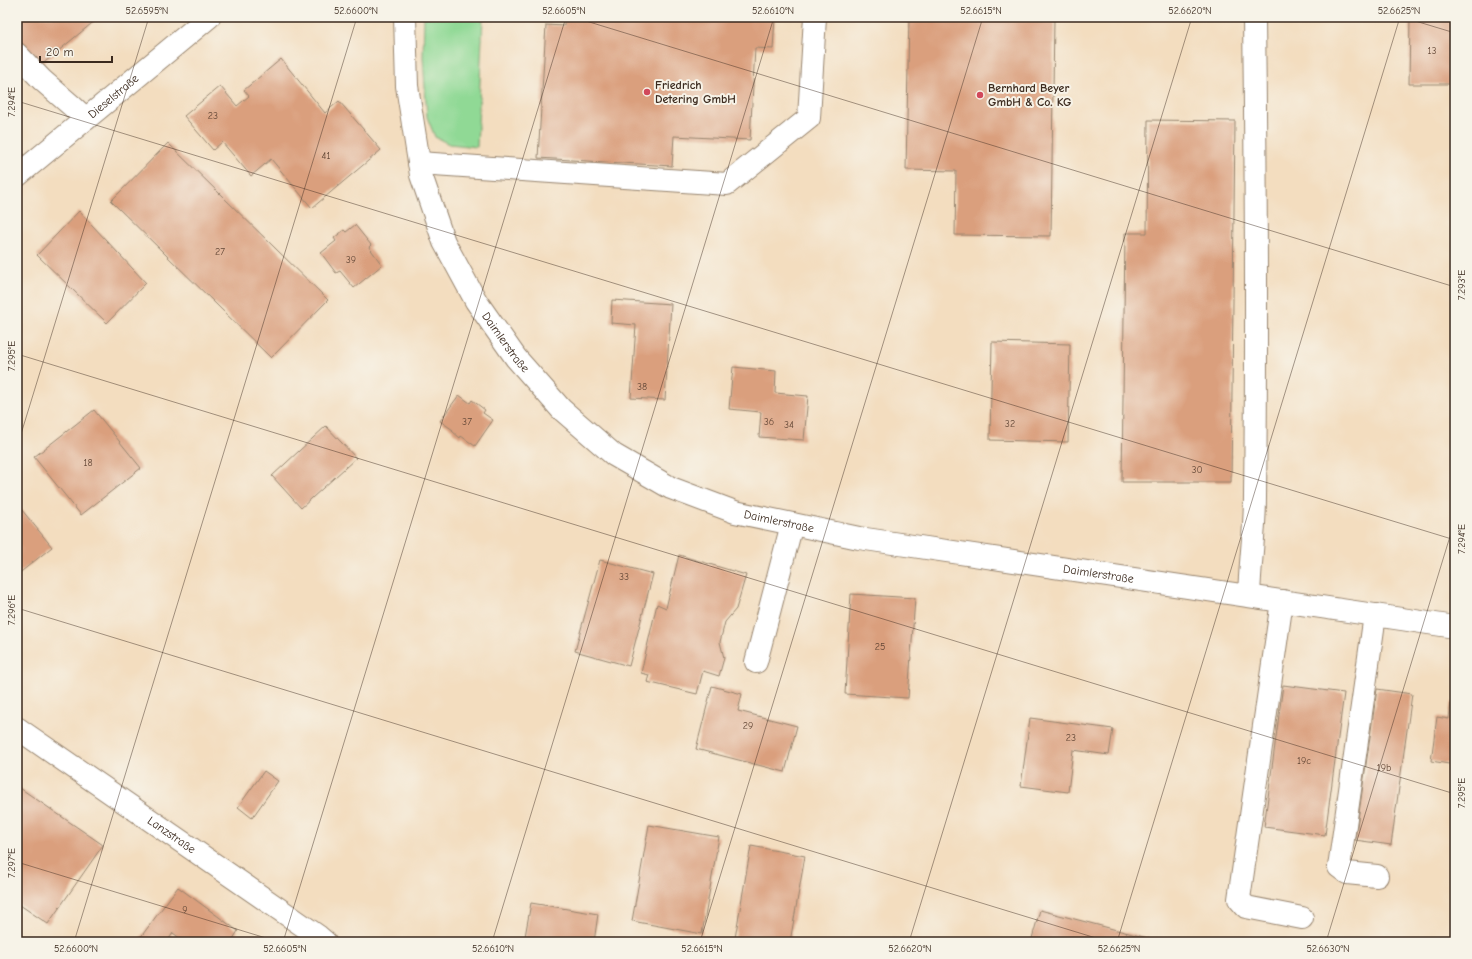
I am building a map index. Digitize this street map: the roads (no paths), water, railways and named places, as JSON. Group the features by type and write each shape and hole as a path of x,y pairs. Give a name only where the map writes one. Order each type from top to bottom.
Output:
{"street":[{"name":"Dieselstraße","path":"17,176 209,17"},
{"name":"Daimlerstraße","path":"405,17 407,86 421,175 444,242 476,302 516,358 562,409 614,455 671,488 735,512 859,538 1455,627"},
{"path":"419,163 727,184 809,118 815,17"},
{"path":"1250,596 1250,566 1255,491 1256,187 1254,17"},
{"path":"17,54 42,80 86,119"},
{"path":"756,662 792,524"},
{"path":"1282,601 1239,899 1246,907 1302,918"},
{"path":"1375,615 1339,867 1347,873 1377,876"},
{"name":"Lanzstraße","path":"17,728 325,942"}],"place":[{"name":"Friedrich Detering GmbH","path":"647,92"},
{"name":"Bernhard Beyer GmbH & Co. KG","path":"980,95"}]}
